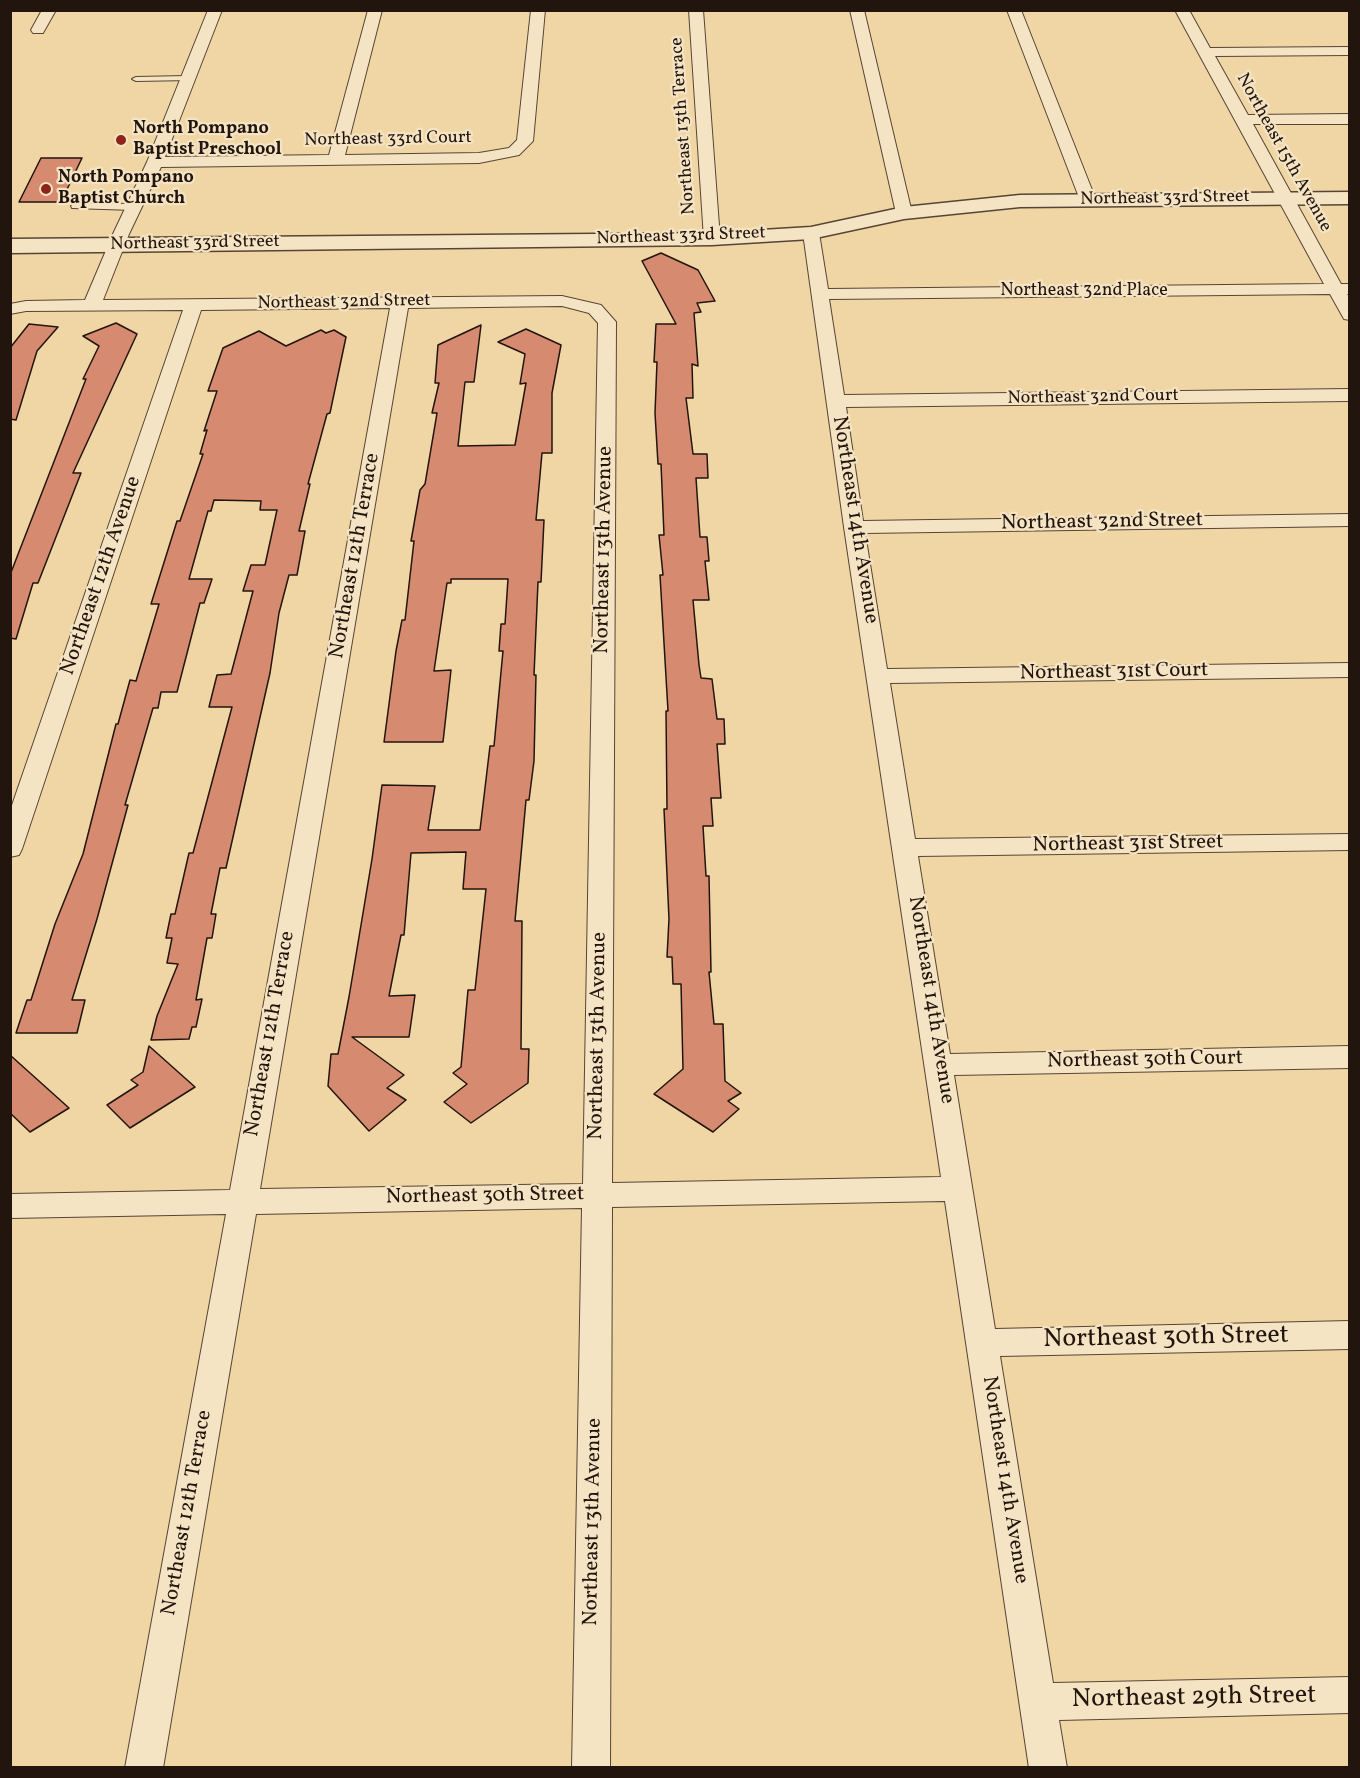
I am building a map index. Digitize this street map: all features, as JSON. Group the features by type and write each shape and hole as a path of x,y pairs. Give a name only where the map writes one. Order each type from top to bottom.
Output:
{"street":[{"path":"38,30 49,10"},
{"path":"92,305 155,162 215,10"},
{"path":"336,160 375,10"},
{"name":"Northeast 33rd Court","path":"155,162 479,159 514,152 525,141 538,10"},
{"name":"Northeast 13th Terrace","path":"696,10 712,239"},
{"path":"857,10 903,213"},
{"path":"1014,10 1088,200"},
{"name":"Northeast 15th Avenue","path":"1182,10 1286,198 1342,289 1350,315"},
{"path":"1205,52 1350,51"},
{"path":"1242,120 1350,119"},
{"name":"Northeast 33rd Street","path":"10,246 712,239 811,233 903,213 1020,201 1350,198"},
{"name":"Northeast 14th Avenue","path":"811,233 854,527 940,1065 1048,1767"},
{"name":"Northeast 32nd Place","path":"819,294 1342,289"},
{"name":"Northeast 32nd Street","path":"10,309 26,306 92,305 562,301 595,309"},
{"name":"Northeast 12th Terrace","path":"144,1767 400,302"},
{"name":"Northeast 12th Avenue","path":"10,849 194,304"},
{"name":"Northeast 13th Avenue","path":"591,1767 607,322 595,309"},
{"name":"Northeast 32nd Court","path":"836,401 1350,395"},
{"name":"Northeast 32nd Street","path":"854,527 1350,520"},
{"name":"Northeast 31st Court","path":"878,676 1350,670"},
{"name":"Northeast 31st Street","path":"906,848 1350,842"},
{"name":"Northeast 30th Court","path":"940,1065 1350,1057"},
{"name":"Northeast 30th Street","path":"10,1206 959,1189"},
{"name":"Northeast 30th Street","path":"983,1343 1350,1335"},
{"name":"Northeast 29th Street","path":"1038,1702 1350,1695"}],"lane":[{"path":"136,79 188,78"},
{"path":"75,206 135,207"}],"building":[{"name":"North Pompano Baptist Church","path":"41,158 82,158 61,202 19,202"},
{"path":"661,253 698,270 715,301 697,303 701,312 694,313 698,366 692,364 693,398 686,398 693,454 707,454 708,478 696,478 700,537 707,537 709,561 705,561 709,600 693,600 699,665 701,678 712,679 717,719 724,719 725,744 717,744 721,798 711,798 713,826 703,826 706,876 709,876 711,972 709,972 714,1024 723,1024 725,1081 741,1093 728,1101 739,1109 713,1132 654,1094 683,1069 681,984 673,984 672,957 667,957 669,919 664,809 667,809 666,711 668,711 660,575 663,575 659,535 664,535 661,464 658,464 655,413 657,362 654,362 656,324 676,324 642,261"},
{"path":"116,323 137,334 73,473 81,473 38,583 33,583 16,639 10,638 10,575 86,379 83,379 99,346 83,336"},
{"path":"29,324 58,327 37,351 16,420 10,419 10,348"},
{"path":"481,325 474,382 465,382 458,446 515,445 526,383 520,384 525,354 498,342 526,329 561,345 552,393 552,453 542,453 536,520 544,520 541,582 538,582 534,675 536,675 534,761 529,800 526,800 515,921 522,921 521,1049 529,1049 528,1083 471,1123 444,1102 467,1084 453,1073 461,1067 468,990 475,990 486,889 463,889 466,852 411,853 404,935 401,935 389,996 415,995 409,1037 352,1037 404,1075 387,1088 406,1100 369,1131 328,1086 331,1054 338,1054 349,997 382,785 435,786 428,830 480,830 490,746 494,746 503,651 499,651 501,624 505,624 508,579 451,579 451,583 447,583 434,671 451,670 443,742 384,742 396,651 402,620 405,620 414,541 411,541 420,490 425,484 437,413 432,413 439,383 435,383 438,345"},
{"path":"321,330 326,333 334,330 346,337 330,413 327,414 308,484 310,484 299,531 305,531 297,575 289,575 279,613 270,673 226,868 220,868 211,914 216,914 212,938 207,938 196,1000 202,999 196,1027 192,1027 189,1039 151,1040 157,1016 178,964 167,963 172,938 166,938 171,914 175,914 189,853 193,853 232,707 209,707 217,675 231,674 253,591 243,591 251,565 265,565 277,510 260,510 261,501 214,500 211,511 208,511 189,579 212,579 204,603 200,603 177,692 161,692 158,708 153,708 125,805 128,805 97,919 72,1000 85,1000 77,1033 16,1033 27,1000 31,1000 55,924 83,854 116,724 118,724 130,680 136,681 159,604 151,604 177,521 180,521 203,454 200,454 207,430 204,431 217,391 208,391 223,348 259,331 286,346"},
{"path":"149,1046 195,1087 130,1128 107,1105 138,1085 131,1080 143,1072"},
{"path":"10,1055 69,1108 30,1132 10,1113"}],"place":[{"name":"North Pompano Baptist Preschool","path":"121,140"},
{"name":"North Pompano Baptist Church","path":"46,189"}]}
